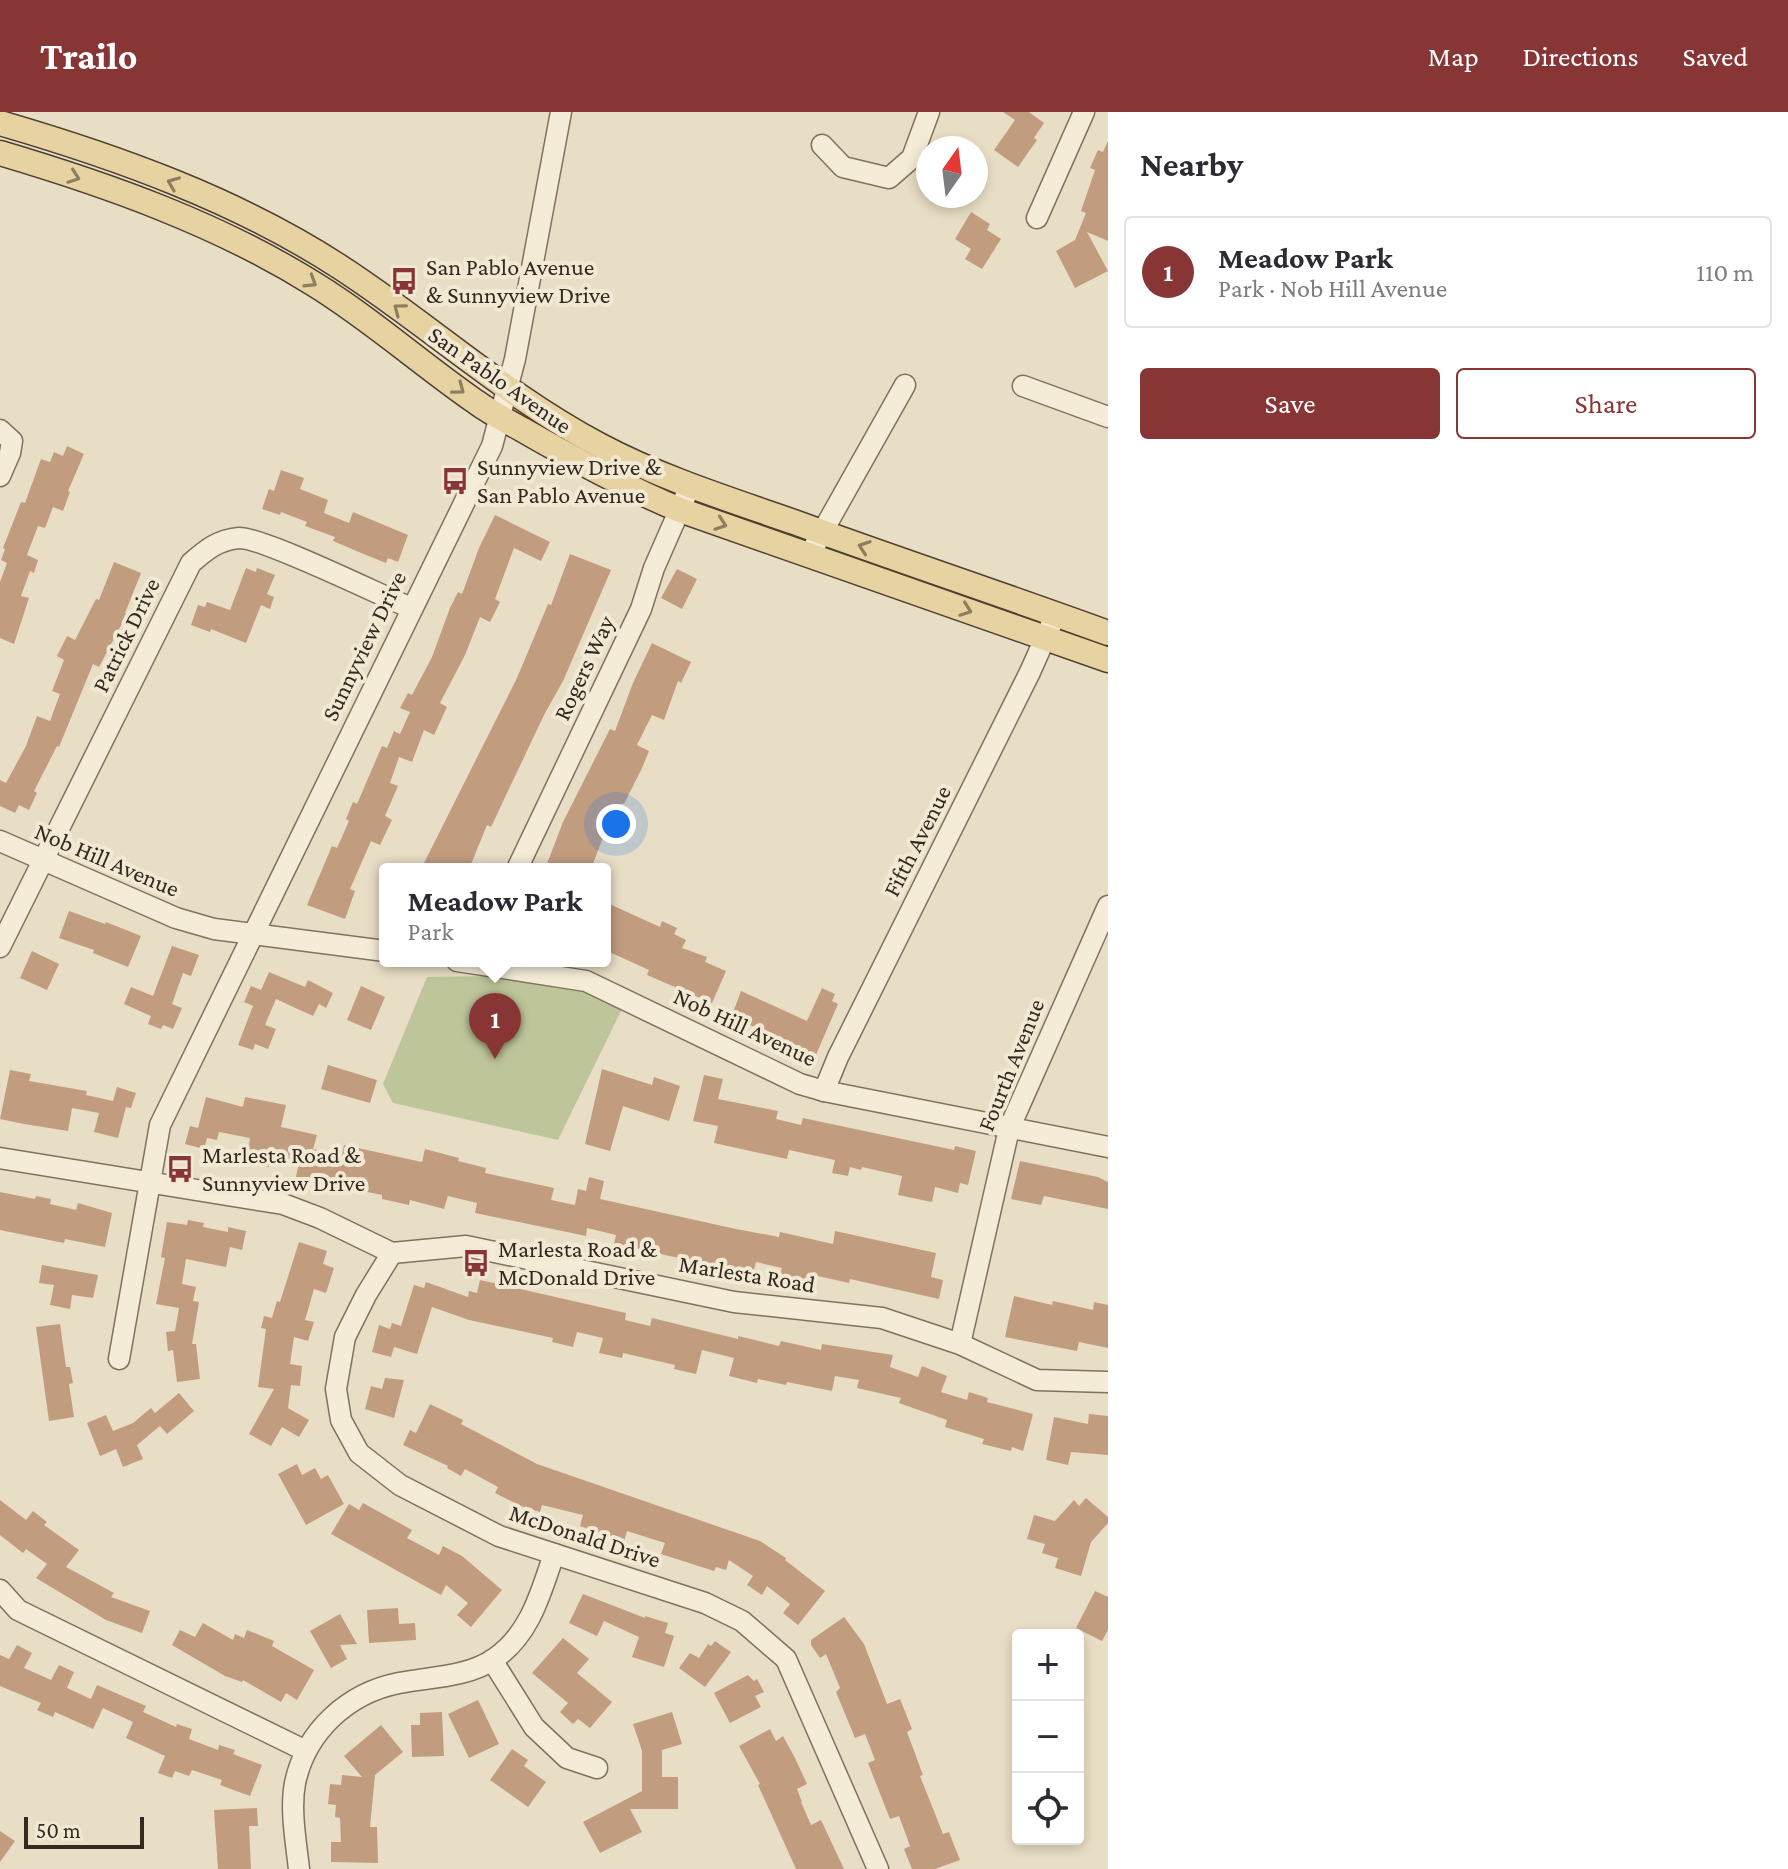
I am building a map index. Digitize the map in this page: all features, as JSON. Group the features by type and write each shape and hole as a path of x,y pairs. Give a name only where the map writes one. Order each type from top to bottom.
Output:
{"main road":[{"name":"San Pablo Avenue","path":"0,123 76,147 166,181 269,225 349,272 507,388 598,445 690,486 1108,633"},
{"name":"San Pablo Avenue","path":"0,153 96,185 220,233 255,250 332,296 477,403 589,469 680,510 1108,660"}],"street":[{"name":"Sunnyview Drive","path":"119,1359 160,1125 492,446 529,290 561,112"},
{"path":"822,145 843,167 889,178 912,158 929,112"},
{"path":"1037,218 1084,112"},
{"path":"810,555 905,385"},
{"path":"1023,386 1108,417"},
{"path":"0,430 12,441 0,476"},
{"name":"Rogers Way","path":"520,863 641,609 654,568 690,486"},
{"name":"Patrick Drive","path":"0,947 191,563 213,544 243,538 276,549 411,608"},
{"name":"Fifth Avenue","path":"824,1091 1056,614"},
{"name":"Nob Hill Avenue","path":"0,841 176,918 214,929 379,950"},
{"name":"Fourth Avenue","path":"960,1344 1009,1129 1108,906"},
{"name":"Nob Hill Avenue","path":"499,967 586,981 800,1084 1108,1147"},
{"path":"0,1158 283,1204 320,1218 392,1253"},
{"name":"Marlesta Road","path":"392,1253 466,1246 734,1302 882,1318 960,1344 1037,1380 1108,1382"},
{"name":"McDonald Drive","path":"392,1253 345,1337 336,1389 341,1420 359,1453 400,1485 485,1529 705,1603 742,1621 786,1659 878,1869"},
{"path":"299,1869 295,1785 306,1751 331,1717 362,1695 397,1683 463,1672 492,1660 515,1639 533,1613 554,1554"},
{"path":"0,1590 18,1610 306,1751"},
{"path":"492,1660 534,1727 567,1758 597,1768"}],"green space":[{"path":"494,976 571,985 623,1007 558,1140 393,1103 383,1084 427,977"}],"building":[{"path":"1003,112 1029,112 1044,123 1034,138 1037,140 1018,167 994,150 1015,120"},
{"path":"1108,141 1108,241 1087,232 1108,271 1075,288 1056,251 1075,240 1086,213 1081,211 1095,170 1090,168 1098,150 1103,152"},
{"path":"971,212 990,224 987,230 1001,239 982,269 965,259 971,249 955,239"},
{"path":"67,446 84,454 63,511 53,507 45,528 38,526 27,555 38,560 34,573 30,571 21,596 29,598 14,644 0,638 0,582 7,563 1,560 3,548 21,502 25,503 41,459 50,462 54,452 63,456"},
{"path":"281,470 304,478 300,489 328,500 324,513 349,523 353,512 408,535 398,562 388,558 386,563 333,541 335,537 305,526 307,522 262,509 269,489 274,491"},
{"path":"495,515 550,542 541,561 514,548 495,599 500,602 490,622 480,617 465,655 440,703 447,707 434,735 424,730 412,762 399,757 390,783 398,786 385,816 392,820 380,845 371,841 350,889 355,891 345,919 307,905 332,846 337,848 349,821 346,819 353,802 357,804 382,746 387,748 394,731 400,734 410,712 400,708 408,693 412,695 432,657 450,608 458,592 462,594"},
{"path":"570,554 611,570 563,681 491,827 487,825 471,863 424,863 517,678 548,604 551,605"},
{"path":"114,562 141,573 127,614 99,667 93,664 59,747 34,791 37,793 29,810 19,805 15,813 0,806 0,780 6,783 26,746 37,716 50,721 60,694 52,691 64,660 57,656 67,636 75,640 96,599 99,600"},
{"path":"246,568 256,572 257,568 275,575 267,594 274,597 270,609 261,605 246,643 211,629 210,632 191,625 198,605 205,607 207,602 230,610"},
{"path":"677,569 697,579 682,609 661,598"},
{"path":"652,643 691,662 681,683 678,681 664,720 652,715 637,745 649,751 624,804 609,829 607,827 593,863 547,863 563,822 610,729 615,731"},
{"path":"611,905 660,927 662,921 677,928 674,934 686,940 682,948 707,957 705,962 726,971 712,1003 647,975 649,970 611,953"},
{"path":"69,911 141,936 128,967 93,953 94,950 59,938"},
{"path":"172,946 199,955 191,976 183,973 172,1004 182,1008 173,1029 163,1025 161,1029 148,1024 151,1016 124,1004 131,987 153,996"},
{"path":"32,951 59,964 47,990 20,978"},
{"path":"269,972 305,987 308,980 333,993 326,1008 319,1004 313,1016 276,999 265,1025 276,1029 268,1049 255,1044 253,1050 238,1045 253,1006 244,1002 251,986 261,990"},
{"path":"361,986 385,997 371,1030 347,1020"},
{"path":"822,988 835,994 832,1001 838,1004 812,1064 792,1055 795,1048 773,1038 774,1034 731,1018 741,991 807,1021"},
{"path":"328,1065 377,1080 370,1103 321,1089"},
{"path":"602,1069 652,1085 654,1077 680,1086 669,1121 623,1106 610,1151 585,1144"},
{"path":"10,1070 31,1074 29,1081 87,1091 86,1095 113,1101 117,1087 136,1093 131,1108 126,1107 118,1138 94,1132 99,1113 72,1108 68,1131 24,1124 0,1119"},
{"path":"704,1075 723,1079 718,1099 778,1111 776,1119 801,1125 803,1118 954,1150 955,1146 976,1151 968,1185 960,1183 958,1193 935,1187 932,1202 898,1195 902,1176 850,1167 848,1176 832,1173 835,1160 789,1150 787,1159 714,1143 718,1126 693,1121"},
{"path":"206,1097 243,1107 245,1097 286,1105 281,1127 317,1135 313,1149 342,1155 344,1145 422,1162 425,1149 486,1168 485,1173 554,1188 551,1200 575,1205 578,1189 586,1191 589,1177 604,1181 600,1199 736,1229 779,1237 780,1232 833,1244 835,1231 936,1253 931,1277 943,1280 939,1299 850,1279 849,1283 809,1274 807,1281 780,1275 782,1268 756,1262 753,1274 614,1244 616,1235 587,1228 586,1236 475,1213 477,1203 448,1196 444,1209 410,1200 409,1205 382,1199 382,1195 296,1177 298,1167 270,1161 269,1167 246,1162 250,1138 219,1132 217,1140 207,1138 204,1149 185,1144 190,1126 198,1128"},
{"path":"1020,1161 1098,1177 1108,1182 1108,1209 1044,1196 1041,1205 1011,1199"},
{"path":"0,1192 51,1199 50,1204 76,1210 78,1203 112,1213 105,1247 65,1239 64,1243 0,1230"},
{"path":"188,1220 228,1232 228,1227 246,1231 242,1250 230,1247 226,1267 186,1259 182,1284 196,1287 193,1301 199,1302 192,1344 196,1344 200,1379 177,1382 173,1350 168,1351 166,1332 175,1331 179,1308 156,1304 165,1258 161,1257 167,1222 187,1225"},
{"path":"299,1242 327,1251 323,1264 334,1268 326,1293 314,1289 305,1320 314,1322 308,1341 294,1337 290,1364 302,1366 300,1386 291,1385 288,1408 309,1420 299,1437 282,1427 271,1446 249,1434 274,1389 258,1387 266,1329 261,1328 264,1316 272,1318 277,1301 280,1302"},
{"path":"42,1265 98,1275 93,1298 72,1295 70,1309 50,1305 54,1285 39,1283"},
{"path":"480,1280 626,1313 625,1320 650,1326 652,1318 779,1346 781,1341 821,1350 822,1344 893,1355 890,1367 918,1377 922,1366 947,1376 941,1392 967,1400 969,1392 988,1398 987,1402 1033,1414 1023,1451 982,1444 984,1439 945,1427 947,1420 899,1403 901,1398 857,1388 859,1380 835,1376 832,1391 787,1382 786,1385 758,1379 757,1383 729,1376 734,1358 702,1350 696,1374 674,1369 675,1365 623,1353 622,1358 599,1353 603,1338 577,1332 573,1347 552,1342 553,1338 469,1320 432,1307 417,1354 394,1347 391,1357 372,1352 379,1325 390,1329 392,1323 401,1326 414,1285 424,1288 426,1282 468,1297 469,1291 477,1293"},
{"path":"1014,1296 1093,1310 1094,1302 1108,1305 1108,1348 1079,1342 1077,1351 1005,1337"},
{"path":"60,1324 66,1367 70,1367 73,1383 69,1384 74,1417 49,1421 36,1327"},
{"path":"385,1378 404,1380 394,1418 365,1409 371,1386 382,1389"},
{"path":"179,1393 194,1411 167,1434 160,1426 137,1445 143,1459 123,1467 116,1449 100,1456 87,1423 106,1415 113,1431 133,1423 151,1408 155,1413"},
{"path":"430,1404 537,1464 760,1541 825,1591 798,1625 783,1613 790,1604 767,1586 762,1595 747,1585 753,1576 729,1560 726,1570 716,1567 714,1571 661,1554 665,1543 627,1531 624,1541 580,1526 583,1515 542,1505 540,1512 521,1506 495,1493 498,1487 465,1469 461,1476 448,1466 403,1445 410,1430 416,1433"},
{"path":"1089,1414 1108,1416 1108,1455 1071,1452 1068,1465 1046,1460 1054,1417 1088,1424"},
{"path":"297,1464 302,1475 315,1468 321,1479 328,1475 344,1504 306,1525 278,1474"},
{"path":"1086,1498 1108,1517 1108,1523 1091,1542 1081,1576 1055,1568 1058,1558 1042,1553 1045,1544 1027,1539 1034,1515 1055,1521 1074,1500 1079,1506"},
{"path":"0,1500 26,1520 33,1511 47,1522 44,1525 79,1550 66,1567 114,1593 111,1597 150,1611 142,1633 106,1620 36,1578 47,1564 26,1549 23,1553 0,1535"},
{"path":"363,1503 412,1530 407,1538 439,1555 443,1546 462,1556 502,1590 471,1627 457,1615 468,1603 446,1585 441,1595 331,1534 349,1504 359,1510"},
{"path":"1095,1591 1108,1597 1108,1630 1102,1641 1084,1632 1084,1629 1076,1628"},
{"path":"583,1594 645,1618 668,1623 665,1633 674,1636 664,1667 632,1657 639,1637 604,1621 597,1636 569,1623"},
{"path":"398,1608 399,1624 415,1623 416,1640 369,1643 367,1610"},
{"path":"340,1614 357,1644 340,1645 347,1659 331,1668 310,1631"},
{"path":"844,1617 864,1644 887,1704 900,1699 912,1729 907,1732 923,1775 920,1776 943,1834 949,1832 960,1860 935,1869 912,1869 904,1849 910,1846 899,1816 890,1819 868,1763 875,1760 865,1734 855,1738 836,1692 840,1688 826,1654 820,1658 811,1645 811,1640"},
{"path":"203,1623 233,1640 235,1634 244,1638 247,1630 274,1641 272,1646 314,1670 297,1700 286,1693 281,1702 243,1680 225,1676 172,1645 180,1630 195,1637"},
{"path":"563,1638 589,1659 577,1673 612,1702 590,1728 578,1719 573,1724 560,1712 568,1703 532,1673"},
{"path":"715,1641 731,1652 705,1687 679,1668 690,1653 699,1658 708,1644 711,1646"},
{"path":"17,1645 32,1653 24,1668 51,1680 59,1665 74,1672 67,1688 91,1699 97,1685 146,1706 143,1712 176,1727 177,1724 192,1729 189,1739 218,1750 219,1745 235,1750 233,1754 262,1765 250,1796 220,1785 222,1780 192,1770 189,1776 175,1771 172,1778 158,1773 165,1756 126,1738 133,1722 103,1708 93,1729 55,1712 53,1717 37,1710 41,1703 0,1686 0,1655 9,1659"},
{"path":"748,1675 754,1681 757,1679 764,1692 755,1696 761,1707 730,1723 714,1693"},
{"path":"478,1700 499,1744 469,1758 448,1714"},
{"path":"442,1712 444,1756 412,1757 411,1725 420,1725 420,1713"},
{"path":"672,1712 682,1744 662,1750 662,1777 678,1777 678,1809 630,1809 642,1832 600,1853 583,1822 642,1791 642,1751 633,1724"},
{"path":"381,1725 403,1752 375,1775 370,1827 377,1827 378,1863 331,1862 331,1842 341,1842 340,1818 335,1817 336,1805 328,1804 330,1784 341,1785 342,1775 362,1777 344,1756"},
{"path":"770,1729 776,1741 783,1736 807,1784 797,1789 811,1825 821,1820 844,1869 796,1869 760,1784 739,1746"},
{"path":"512,1749 528,1760 524,1766 546,1782 528,1807 490,1780"},
{"path":"257,1808 258,1826 249,1826 251,1869 218,1869 214,1810"},
{"path":"0,1831 15,1841 0,1862"}],"place":[{"name":"San Pablo Avenue & Sunnyview Drive","path":"404,281"},
{"name":"Sunnyview Drive & San Pablo Avenue","path":"455,481"},
{"name":"Meadow Park","path":"495,1059"},
{"name":"Marlesta Road & Sunnyview Drive","path":"180,1169"},
{"name":"Marlesta Road & McDonald Drive","path":"476,1263"}]}
